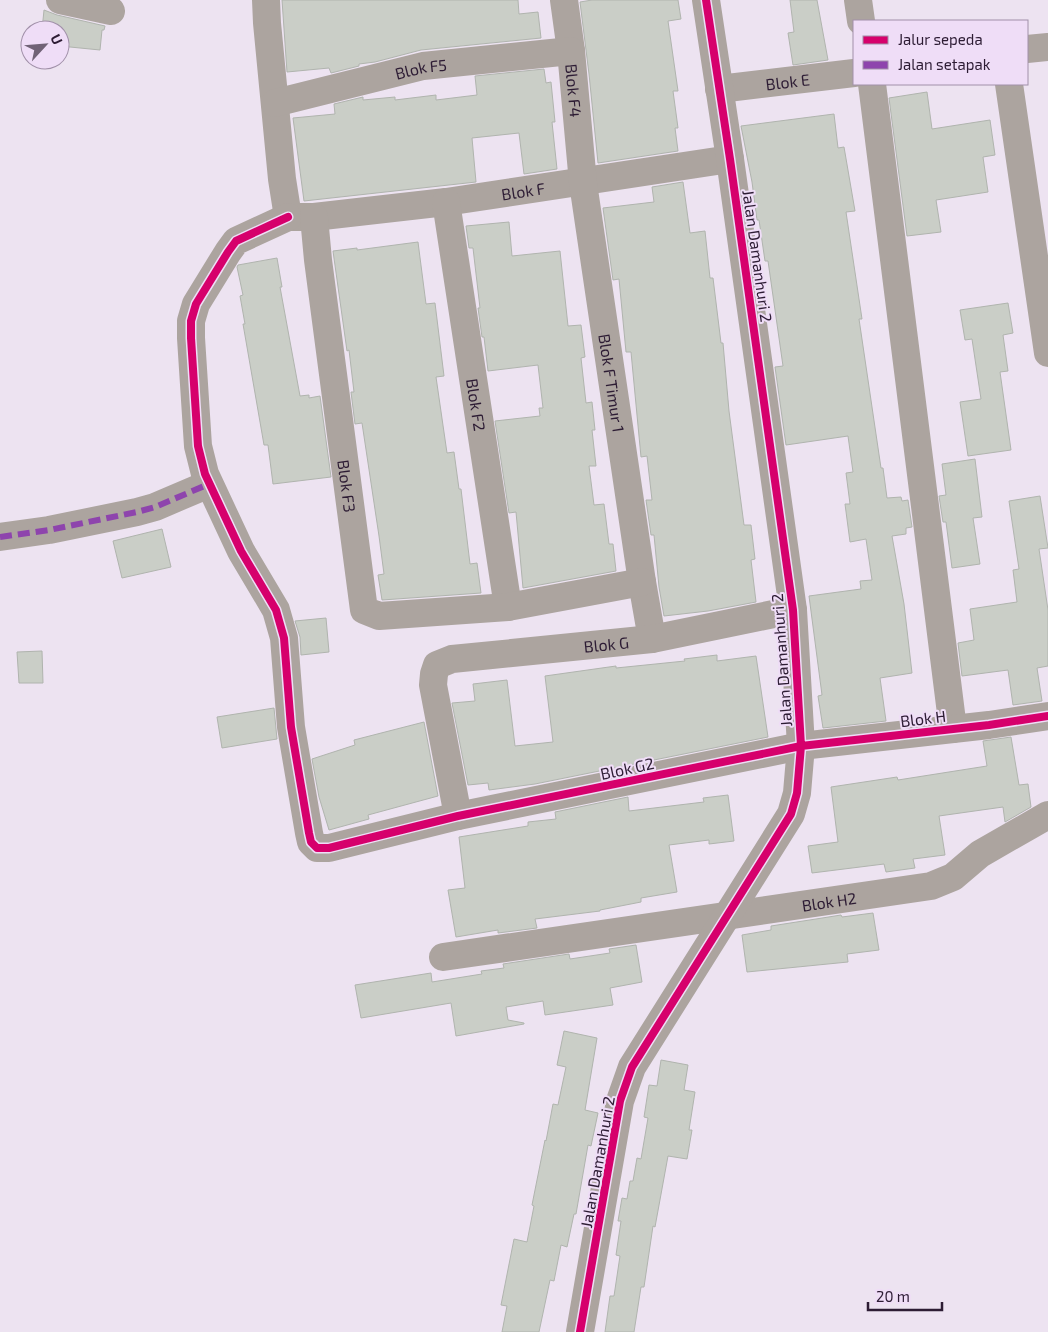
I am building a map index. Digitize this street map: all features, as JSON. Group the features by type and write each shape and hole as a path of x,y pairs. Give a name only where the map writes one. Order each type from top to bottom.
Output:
{"street":[{"path":"60,0 111,11"},
{"path":"266,0 266,23 282,179 301,217"},
{"name":"Blok F4","path":"564,0 584,183"},
{"name":"Jalan Damanhuri 2","path":"580,1332 620,1101 632,1068 791,814 797,794 801,746 793,610 706,0"},
{"path":"858,0 861,20"},
{"path":"1028,50 1048,47"},
{"name":"Blok F5","path":"275,103 423,66 571,51"},
{"name":"Blok E","path":"719,89 853,73"},
{"path":"872,85 952,729"},
{"path":"1009,85 1048,353"},
{"name":"Blok F","path":"209,484 198,446 191,322 196,304 236,242 301,217 446,202 584,183 730,159"},
{"name":"Blok F Timur 1","path":"584,183 652,639"},
{"name":"Blok F2","path":"446,202 508,607"},
{"name":"Blok F3","path":"301,217 318,260 364,610 379,616 508,607"},
{"path":"0,537 49,530 137,512 154,507 209,484"},
{"name":"Blok G2","path":"209,484 241,551 276,610 284,638 291,727 311,842 317,848 329,848 458,816 801,746"},
{"path":"508,607 642,582"},
{"name":"Blok G","path":"458,816 433,685 437,665 452,659 652,639 793,610"},
{"name":"Blok H","path":"801,746 1048,716"},
{"name":"Blok H2","path":"443,957 931,886 953,877 980,854 1048,815"}],"building":[{"path":"282,0 518,0 519,14 538,12 541,38 421,50 375,62 359,64 359,66 331,73 329,68 287,72"},
{"path":"592,0 678,0 681,19 668,21 678,91 673,91 678,128 675,128 678,151 598,163 580,2"},
{"path":"790,0 817,0 828,60 793,65 788,33 794,32"},
{"path":"44,10 57,15 105,26 104,30 102,30 100,50 70,47 70,20 43,20"},
{"path":"544,69 546,83 551,82 555,122 552,122 557,169 524,174 519,133 472,138 476,182 304,201 293,118 335,114 334,104 363,97 363,100 395,97 395,100 436,95 436,100 477,95 475,76"},
{"path":"927,92 932,129 990,120 995,155 983,157 988,192 936,200 941,232 907,236 889,98"},
{"path":"834,114 838,148 844,147 855,211 846,212 862,319 859,319 881,468 883,468 887,498 901,497 902,501 908,500 912,527 906,528 906,534 892,536 904,604 912,673 880,678 886,721 823,728 818,696 822,695 809,596 861,589 860,581 872,580 866,539 850,542 845,504 850,504 846,473 853,472 848,436 786,445 775,367 783,366 768,261 765,261 741,126"},
{"path":"683,182 690,233 705,231 710,278 713,278 721,343 723,343 729,411 744,525 751,525 755,559 751,560 756,602 708,611 664,616 654,535 651,535 646,500 652,500 647,456 641,457 631,352 626,352 619,279 613,280 603,208 654,202 652,187"},
{"path":"509,222 512,256 560,251 568,326 581,325 585,357 581,358 586,403 592,402 595,430 592,430 596,466 589,466 594,505 604,504 609,544 613,544 616,571 523,588 516,512 509,513 495,421 540,416 539,408 543,408 538,365 488,371 478,308 480,308 473,248 469,248 466,226"},
{"path":"418,242 426,304 435,303 444,376 436,377 447,453 454,452 459,489 461,489 470,564 477,563 481,593 382,600 378,575 384,574 379,536 362,423 355,424 351,392 354,392 349,350 347,351 333,251 357,248 357,250"},
{"path":"277,258 282,287 280,287 300,396 309,395 309,398 320,396 331,477 273,484 268,445 264,445 243,324 245,324 240,296 243,295 237,267 238,265"},
{"path":"1008,303 1013,333 1003,335 1008,371 1000,372 1011,450 968,456 960,402 981,399 972,339 965,340 960,310"},
{"path":"975,459 982,517 973,518 980,564 952,568 946,522 943,522 939,496 946,495 942,464"},
{"path":"1040,496 1048,548 1039,549 1048,610 1048,666 1037,668 1042,701 1013,705 1008,670 962,676 958,643 974,640 970,609 1017,602 1013,570 1019,569 1009,501"},
{"path":"162,529 171,567 122,578 113,541"},
{"path":"326,618 329,652 301,655 300,637 295,621"},
{"path":"42,651 43,683 19,683 17,652"},
{"path":"717,655 717,661 756,656 768,737 535,784 489,790 488,783 468,785 452,703 475,701 473,684 507,680 515,746 553,742 545,676 616,666 616,668 685,661 684,659"},
{"path":"274,708 277,739 222,748 217,717"},
{"path":"424,722 438,796 368,815 369,819 329,830 319,797 312,759 355,745 354,740"},
{"path":"1011,737 1019,785 1028,784 1031,807 1005,822 1003,807 939,816 945,855 913,859 915,868 886,872 884,864 812,873 808,846 838,842 831,787 897,777 898,780 987,766 983,741"},
{"path":"728,795 734,841 709,844 709,840 669,845 677,892 641,898 641,902 600,911 535,919 537,928 498,933 498,930 456,937 448,890 465,888 459,837 528,826 528,822 556,819 555,812 628,797 629,811 704,802 703,798"},
{"path":"873,913 879,950 847,954 848,962 747,972 742,935 771,930 771,926 841,915 842,917"},
{"path":"636,945 642,982 610,988 613,1005 545,1015 543,1001 506,1007 508,1020 524,1024 456,1036 451,1003 361,1018 355,985 431,973 432,982 482,974 481,971 504,968 503,964 569,954 570,959 610,953 609,949"},
{"path":"564,1031 597,1038 585,1110 598,1113 591,1146 588,1145 576,1214 574,1214 567,1247 561,1245 554,1281 550,1280 539,1332 502,1332 507,1306 501,1305 514,1239 527,1242 534,1206 532,1205 553,1104 558,1105 566,1067 557,1065"},
{"path":"661,1060 688,1065 684,1090 695,1092 689,1130 692,1130 687,1159 668,1156 655,1227 653,1226 644,1287 641,1287 634,1332 605,1332 610,1296 614,1296 620,1256 616,1255 621,1221 618,1221 622,1198 627,1199 630,1181 633,1181 637,1158 641,1159 648,1118 644,1117 649,1085 657,1086"}],"marked path":[{"path":"0,537 49,530 137,512 155,507 209,484"}],"cycle path":[{"path":"580,1332 620,1101 632,1067 791,814 797,793 801,746 793,610 706,0"},
{"path":"288,217 236,241 196,304 191,321 191,338 198,446 205,474 241,551 276,610 284,638 291,727 309,833 311,842 317,848 329,848 458,816 801,746 989,725 1048,716"}]}
